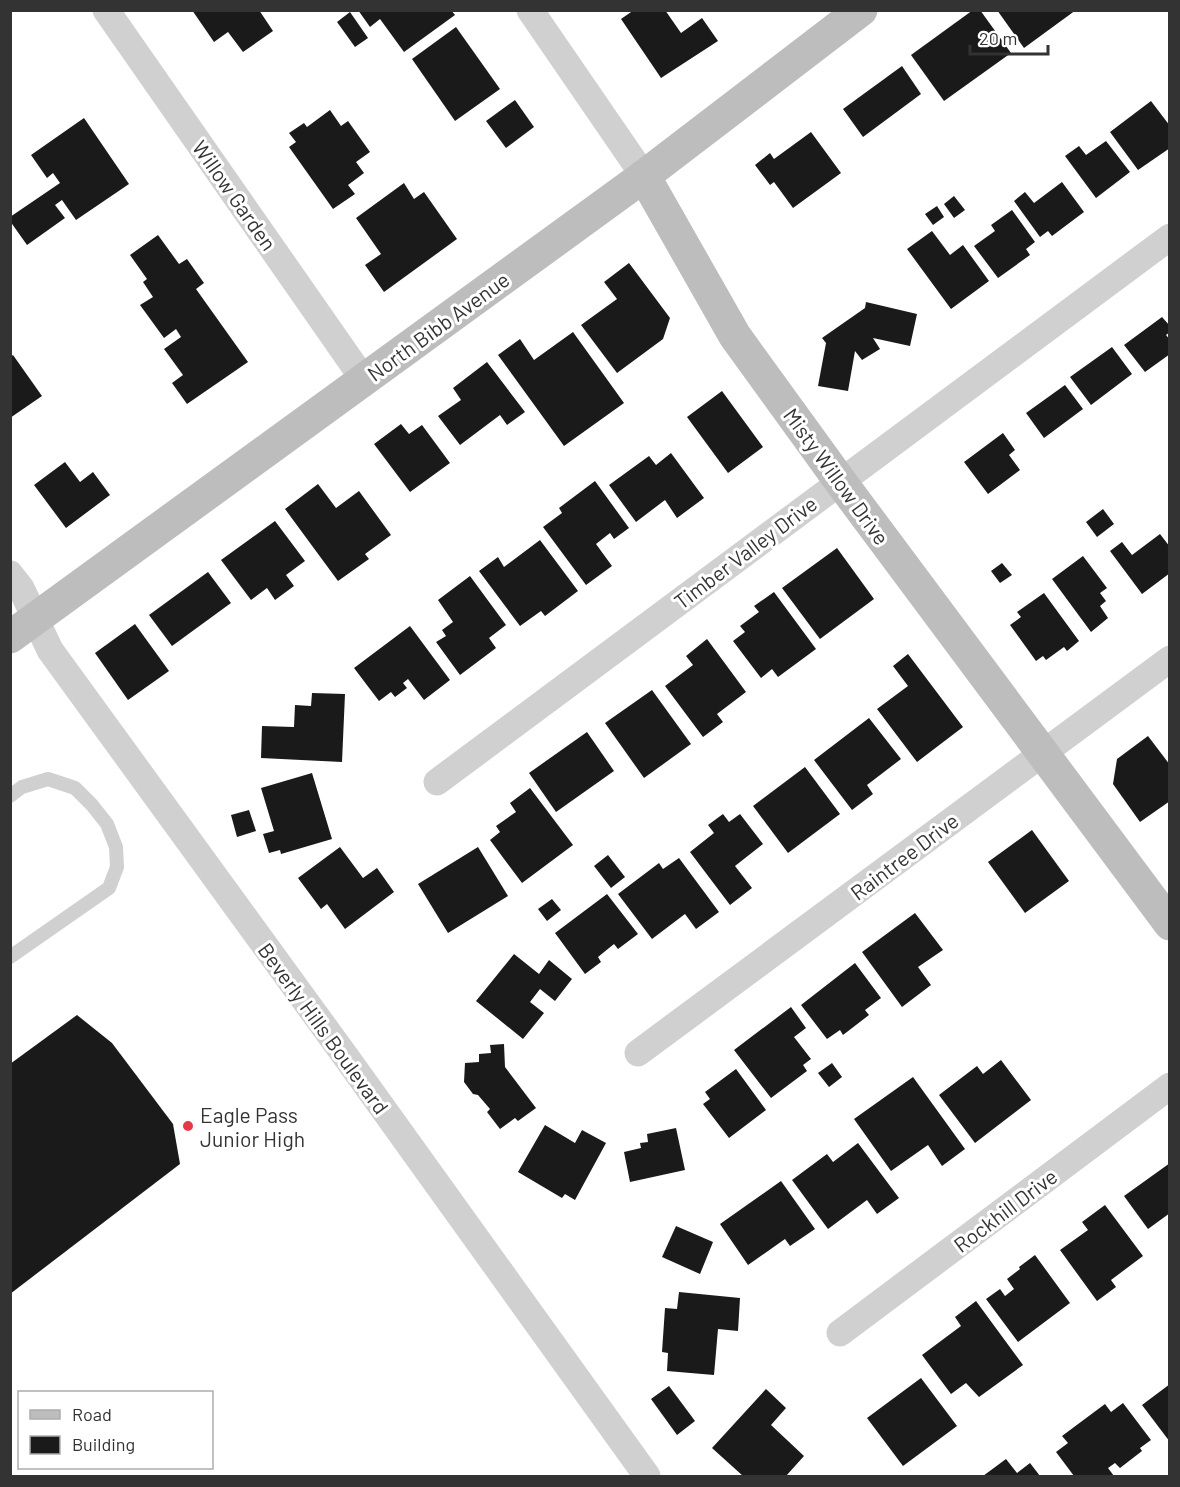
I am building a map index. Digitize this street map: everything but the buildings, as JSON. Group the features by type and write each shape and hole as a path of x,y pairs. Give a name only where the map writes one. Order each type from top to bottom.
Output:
{"main road":[{"name":"North Bibb Avenue","path":"22,629 644,176 861,10"},
{"name":"Misty Willow Drive","path":"644,176 735,336 840,481 1170,924"}],"street":[{"name":"Willow Garden","path":"106,10 364,380"},
{"name":"Misty Willow Drive","path":"530,10 644,176"},
{"name":"Timber Valley Drive","path":"437,782 1170,237"},
{"name":"Beverly Hills Boulevard","path":"10,574 21,588 22,629 50,650 647,1476"},
{"name":"Raintree Drive","path":"638,1053 1170,659"},
{"name":"Rockhill Drive","path":"840,1333 1170,1086"}],"lane":[{"path":"10,796 22,788 48,779 75,788 107,824 116,848 117,867 109,888 10,957"}],"place":[{"name":"Eagle Pass Junior High","path":"188,1126"}]}
